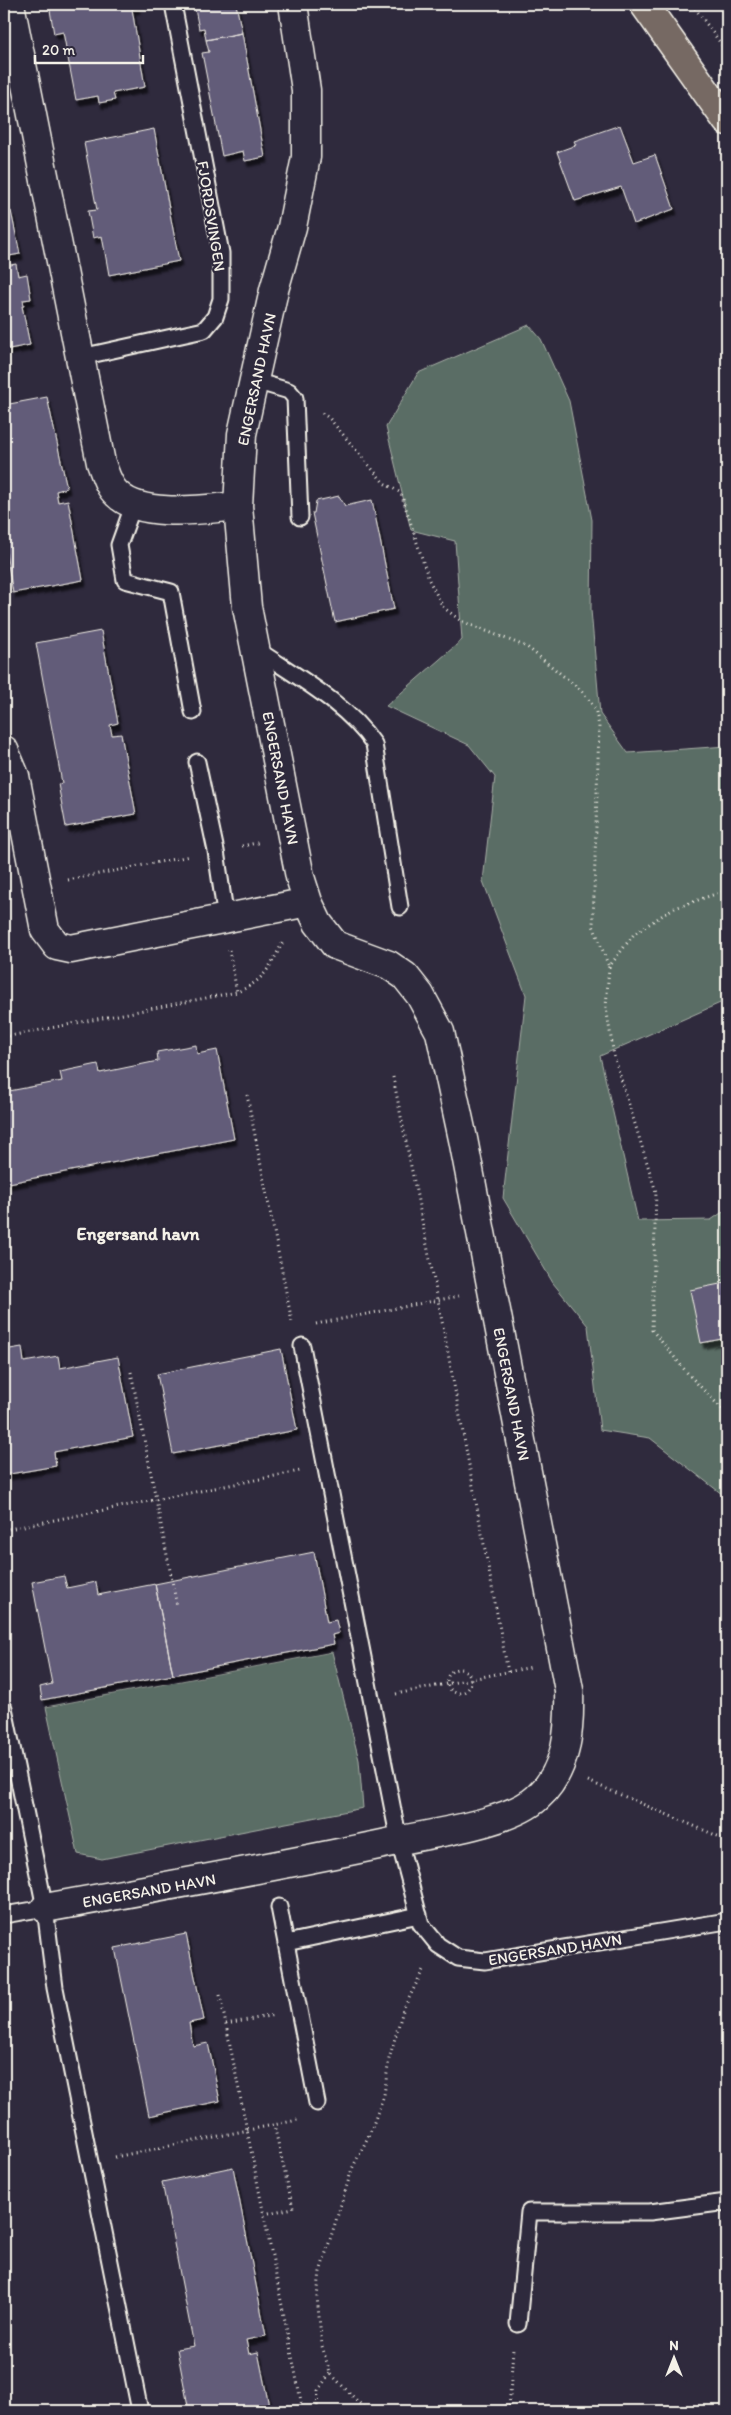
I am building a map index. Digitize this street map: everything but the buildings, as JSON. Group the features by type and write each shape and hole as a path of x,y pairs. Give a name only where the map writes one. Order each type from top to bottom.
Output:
{"highway":[{"path":"644,4 727,120"}],"street":[{"path":"10,4 101,463 109,483 116,494 133,506 192,510 238,506"},
{"name":"ENGERSAND HAVN","path":"45,1908 281,1866 471,1825 524,1808 538,1798 556,1772 566,1750 570,1727 569,1690 442,1042 432,1015 405,976 389,965 335,945 318,923 308,902 292,836 247,607 238,506 242,434 274,290 292,227 306,157 306,90 293,4"},
{"path":"4,750 15,776 45,930 57,946 71,949 308,902"}],"lane":[{"name":"FJORDSVINGEN","path":"81,357 204,330 215,317 221,299 221,253 173,4"},
{"path":"255,382 289,390 295,398 300,517"},
{"path":"133,506 119,546 125,580 171,592 193,712"},
{"path":"256,649 361,724 374,744 400,907"},
{"path":"197,762 216,851 226,919"},
{"path":"302,1346 399,1841"},
{"path":"4,1708 45,1908 55,1988 140,2411"},
{"name":"ENGERSAND HAVN","path":"399,1841 421,1924 438,1945 458,1958 485,1961 727,1921"},
{"path":"279,1907 317,2103"},
{"path":"4,1915 45,1908"},
{"path":"286,1943 419,1915"},
{"path":"518,2324 530,2212 650,2212 727,2202"}],"path":[{"path":"692,4 727,52"},
{"path":"295,398 329,418 384,483 400,493 429,580 443,607 461,621 527,647 581,690 595,708 599,726 594,924 609,967 606,1007 614,1056 656,1192 652,1330 689,1375 727,1414"},
{"path":"36,886 292,836"},
{"path":"609,967 634,934 672,909 727,890"},
{"path":"4,1036 237,992 252,986 266,973 290,929 308,902"},
{"path":"226,919 237,992"},
{"path":"393,1077 438,1300 508,1672"},
{"path":"247,1094 293,1328 302,1346"},
{"path":"293,1328 492,1290"},
{"path":"131,1372 177,1606"},
{"path":"4,1530 324,1466"},
{"path":"371,1700 563,1661"},
{"path":"454,1669 466,1671 471,1680 470,1687 460,1694 452,1692 447,1684 448,1675 454,1669"},
{"path":"556,1772 580,1778 727,1840"},
{"path":"367,2411 330,2373 322,2346 318,2297 320,2272 352,2169 370,2133 384,2095 389,2059 403,2010 414,1985 438,1945"},
{"path":"220,1995 303,2411"},
{"path":"226,2024 299,2010"},
{"path":"90,2162 308,2118 305,2105 317,2103"},
{"path":"264,2214 293,2208 274,2125"},
{"path":"509,2411 513,2336 518,2324"},
{"path":"317,2411 318,2391 330,2373"}],"green space":[{"path":"529,325 541,339 569,401 592,520 591,610 600,714 628,753 727,746 727,1000 600,1056 638,1221 711,1220 727,1209 727,1498 650,1438 600,1430 588,1326 553,1283 503,1198 526,995 483,881 495,777 469,745 386,706 462,640 455,541 411,530 386,427 418,373"},
{"path":"332,1652 359,1760 363,1808 102,1859 78,1854 46,1707"}],"district":[{"name":"Engersand havn","path":"138,1234"}]}
